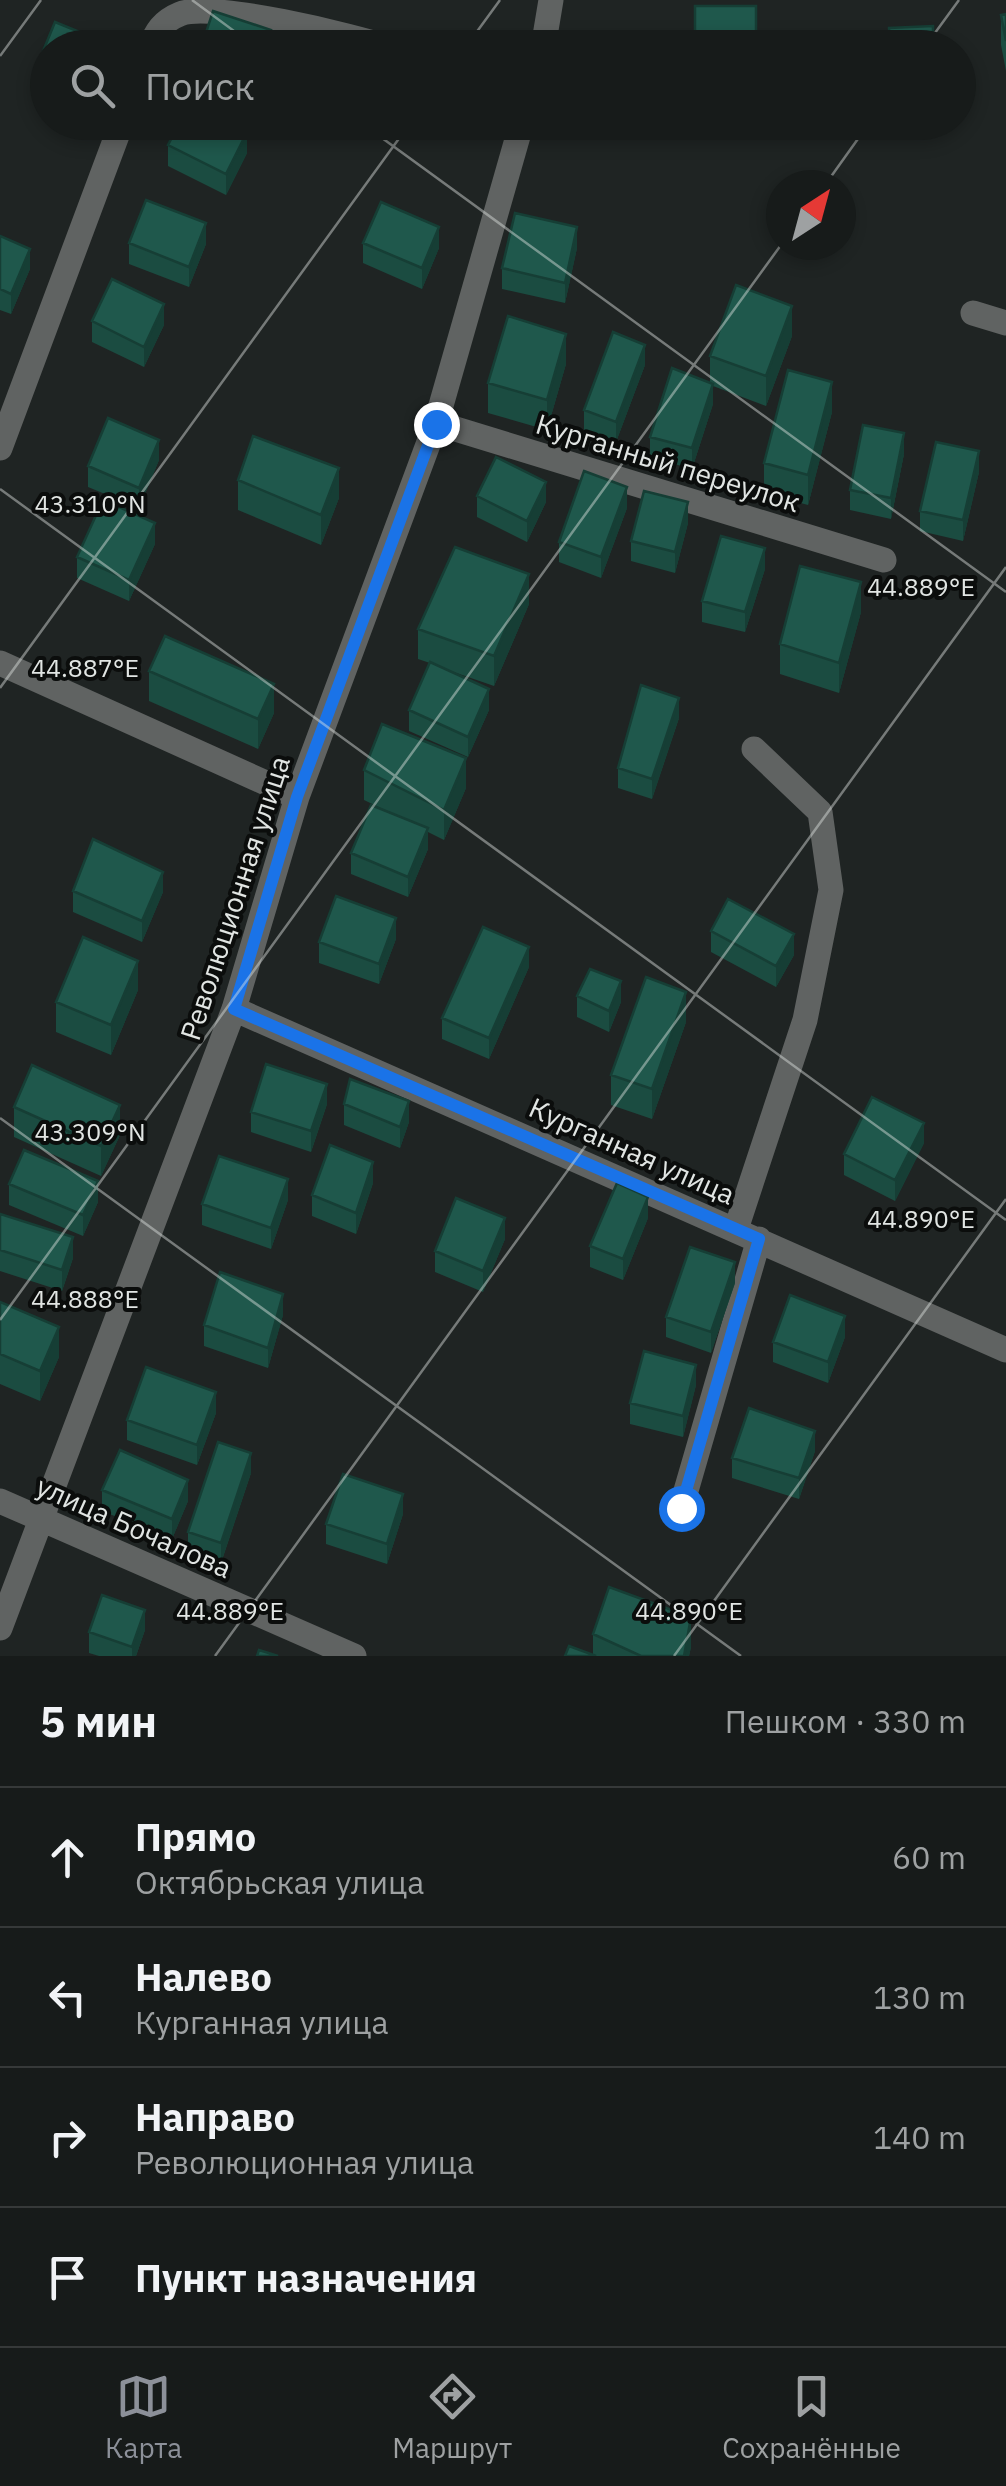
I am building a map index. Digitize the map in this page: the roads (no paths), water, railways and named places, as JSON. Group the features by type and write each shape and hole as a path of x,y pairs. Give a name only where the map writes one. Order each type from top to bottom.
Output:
{"street":[{"path":"546,30 551,0"},
{"path":"162,30 183,12 227,14 330,30"},
{"path":"0,448 115,140"},
{"name":"Революционная улица","path":"0,1628 234,1009 297,797 436,424 517,140"},
{"path":"973,313 1006,323"},
{"name":"Курганный переулок","path":"436,424 884,560"},
{"path":"0,663 297,797"},
{"path":"681,1508 805,1020 831,890 820,812 754,749"},
{"name":"Курганная улица","path":"234,1009 1006,1350"},
{"name":"улица Бочалова","path":"0,1501 354,1656"}]}
